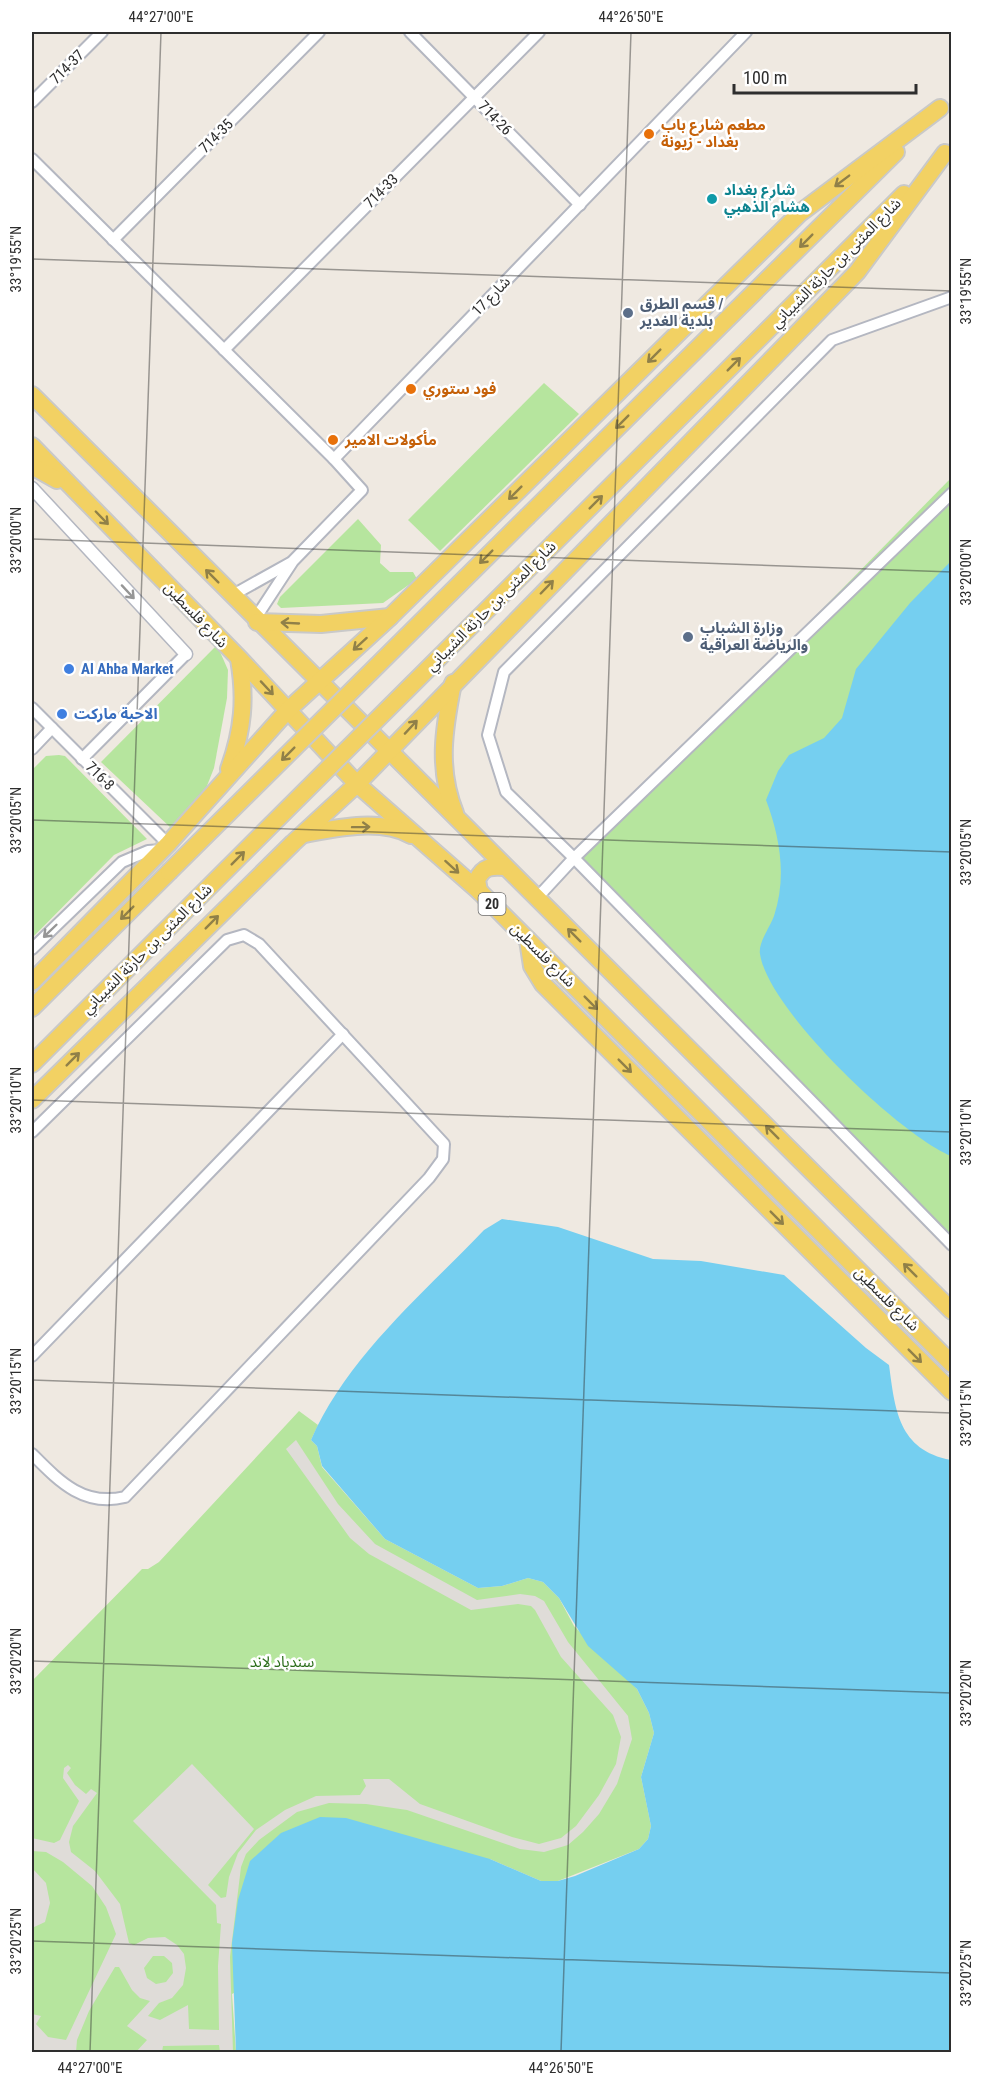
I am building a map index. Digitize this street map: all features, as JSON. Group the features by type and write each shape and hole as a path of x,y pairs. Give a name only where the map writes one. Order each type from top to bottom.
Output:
{"main road":[{"path":"32,1008 946,102"},
{"path":"32,982 165,847 288,710 390,617 800,213 946,102"},
{"path":"32,1100 389,752 453,682 857,272 948,150"},
{"name":"شارع المثنى بن حارثة الشيباني","path":"32,1064 948,150"},
{"name":"20","path":"32,395 231,596 951,1311"},
{"name":"شارع فلسطين","path":"32,446 239,658 357,784 479,891 951,1364"},
{"path":"32,466 76,491"},
{"path":"256,620 321,624 390,617"},
{"path":"227,776 240,741 245,704 239,658"},
{"path":"453,682 442,751 444,776 458,819"},
{"path":"303,834 344,828 387,828 407,833 428,845"},
{"path":"479,891 477,880 484,869 491,866 506,867"},
{"path":"528,940 532,966 543,984 951,1392"},
{"path":"747,1188 787,1199"}],"street":[{"name":"714-37","path":"32,102 102,32"},
{"name":"714-35","path":"113,240 319,32"},
{"name":"714-26","path":"410,32 580,205"},
{"name":"714-33","path":"224,350 539,32"},
{"name":"شارع 17","path":"334,459 746,32"},
{"path":"32,159 334,459 362,490 293,561 256,620"},
{"path":"951,297 832,340 504,672 488,735 506,792 574,858 951,1245"},
{"path":"32,488 186,654 82,759"},
{"path":"537,898 574,858 951,493"},
{"path":"231,596 293,561"},
{"name":"716-8","path":"32,708 165,847"},
{"path":"32,749 52,728"},
{"path":"32,949 122,862 148,851 165,847"},
{"path":"32,1132 227,940 244,935 259,944 444,1144 443,1159 429,1178 125,1497 102,1500 77,1493 63,1486 32,1454"},
{"path":"32,1356 343,1034"}],"green space":[{"path":"544,383 579,414 440,551 408,520"},
{"path":"951,478 951,1247 578,858"},
{"path":"358,519 381,545 380,563 390,572 413,572 417,579 383,603 281,608 277,604 280,597"},
{"path":"217,645 228,670 227,698 214,768 203,796 171,828 101,762"},
{"path":"46,756 65,756 147,839 114,855 32,938 32,770"},
{"name":"سندباد لاند","path":"299,1411 318,1425 311,1440 317,1446 322,1467 385,1539 478,1588 502,1586 528,1578 543,1582 559,1598 574,1626 637,1689 649,1713 654,1733 641,1777 651,1826 648,1839 639,1849 558,1881 541,1881 490,1859 232,1994 236,2052 32,2052 32,1681 142,1569 148,1569 159,1562"}],"shaded area":[{"path":"296,1440 338,1504 375,1544 477,1600 520,1594 535,1596 544,1601 568,1642 628,1716 632,1739 617,1784 599,1814 583,1832 568,1845 544,1852 520,1849 407,1810 366,1804 329,1803 297,1812 259,1840 246,1854 241,1867 230,1957 233,2052 220,2052 219,2045 163,2046 162,2052 136,2052 147,2040 127,2026 150,2001 140,1998 132,1990 119,1967 115,1967 89,2011 77,2040 76,2052 32,2052 32,2014 41,2016 36,2024 48,2037 66,2040 116,1934 106,1907 92,1886 63,1862 46,1852 32,1851 32,1838 54,1843 60,1840 79,1801 63,1778 64,1768 68,1765 71,1768 67,1773 75,1785 86,1794 91,1789 97,1793 73,1826 69,1842 71,1852 95,1871 120,1904 129,1943 134,1945 148,1938 165,1937 177,1945 184,1954 186,1968 183,1985 172,1998 159,2003 148,2016 160,2020 188,2005 189,2029 219,2030 218,1966 221,1924 217,1923 216,1905 133,1821 192,1764 254,1829 208,1885 221,1898 226,1897 229,1877 238,1853 256,1830 285,1810 316,1796 360,1795 366,1786 363,1779 389,1779 420,1804 512,1837 539,1844 561,1838 576,1826 599,1795 616,1764 621,1737 613,1715 561,1657 531,1606 518,1604 471,1610 369,1554 350,1538 286,1449","holes":["153,1956 164,1956 172,1963 173,1973 166,1982 156,1984 147,1978 144,1968"]},
{"path":"32,1868 46,1883 50,1903 45,1922 32,1928"}],"water":[{"path":"951,561 951,1156 928,1144 901,1123 870,1098 839,1068 786,1006 768,978 760,950 762,940 774,916 780,887 778,843 766,800 778,771 789,755 824,738 842,718 856,669 910,603"},
{"path":"502,1219 558,1227 653,1259 701,1261 784,1275 866,1348 889,1365 897,1412 902,1425 920,1447 933,1455 951,1460 951,2052 236,2052 232,1943 238,1900 250,1861 281,1833 320,1817 346,1818 490,1859 541,1881 558,1881 575,1876 639,1849 648,1839 651,1826 641,1777 654,1733 649,1713 637,1689 588,1646 559,1598 543,1582 528,1578 502,1586 478,1588 385,1539 322,1466 317,1446 311,1440 326,1410 365,1354 484,1230"}],"place":[{"name":"مطعم شارع باب بغداد - زيونة","path":"649,134"},
{"name":"شارع بغداد هشام الذهبي","path":"712,199"},
{"name":"قسم الطرق / بلدية الغدير","path":"628,313"},
{"name":"فود ستوري","path":"411,389"},
{"name":"مأكولات الامير","path":"333,440"},
{"name":"وزارة الشباب والرياضة العراقية","path":"688,637"},
{"name":"Al Ahba Market","path":"69,669"},
{"name":"الاحبة ماركت","path":"62,714"}]}
